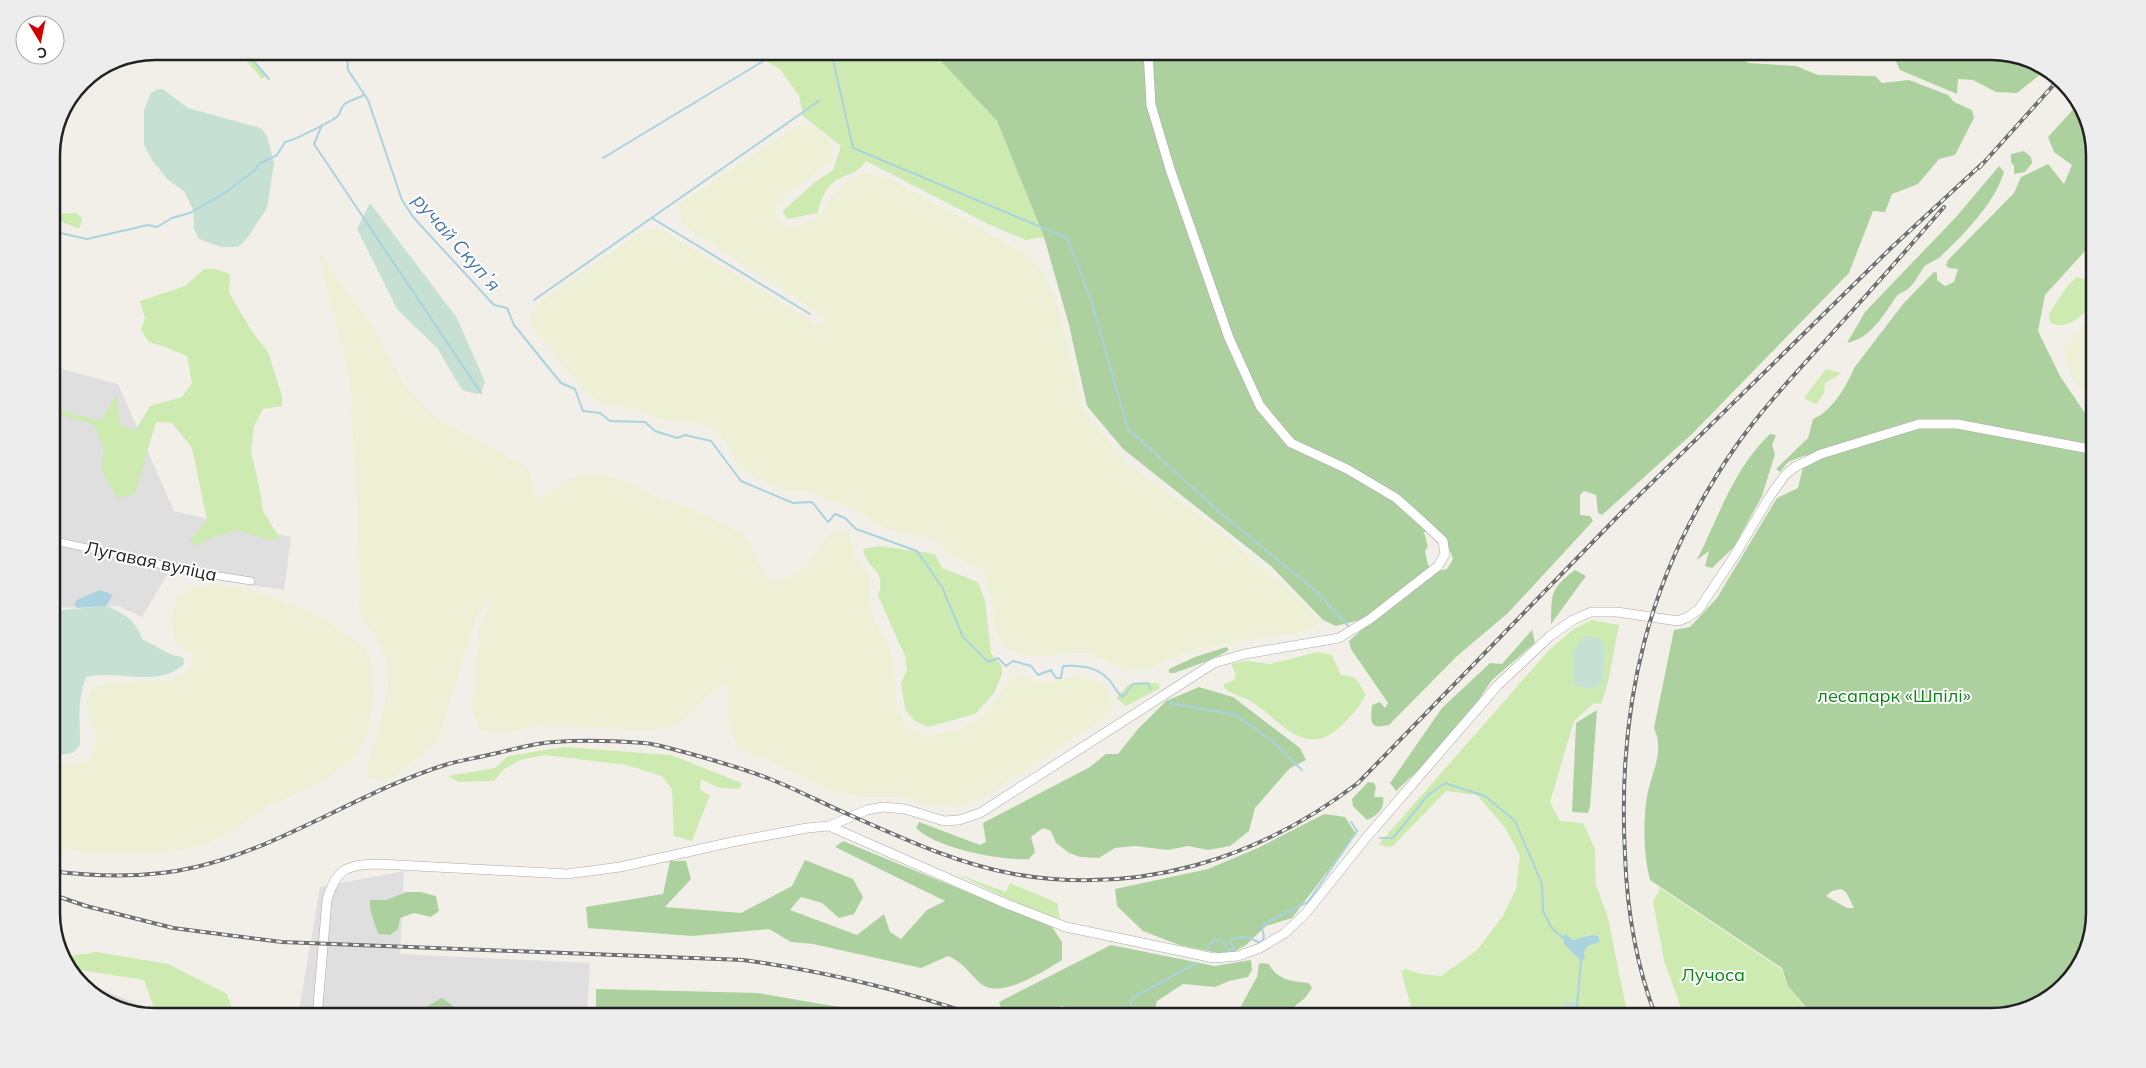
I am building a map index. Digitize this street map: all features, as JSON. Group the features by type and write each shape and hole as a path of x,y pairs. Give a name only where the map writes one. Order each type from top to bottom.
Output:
{"street":[{"path":"318,1008 327,900 332,882 339,872 363,864 567,874 620,867 732,842 807,828 829,826 867,810 883,807 905,809 944,821 959,820 980,813 1214,663 1245,654 1340,638 1370,619 1438,566 1445,554 1443,541 1396,498 1347,469 1291,443 1260,406 1229,338 1170,169 1151,105 1148,60"},
{"path":"829,826 1002,902 1066,927 1214,958 1238,956 1260,948 1284,933 1306,913 1366,838 1497,686 1550,636 1573,620 1591,612 1617,612 1678,621 1699,609 1733,558 1770,496 1785,475 1795,467 1821,454 1919,424 1957,424 2086,448"},
{"name":"Лугавая вуліца","path":"60,542 194,572 251,581"}],"shaded area":[{"path":"60,369 118,384 174,511 291,537 284,590 168,573 142,617 118,606 60,608"},
{"path":"404,871 400,954 590,963 588,1008 300,1008 320,887"},
{"path":"95,987 146,1008 124,1003"}],"green space":[{"path":"246,60 253,60 265,76 262,79"},
{"path":"764,60 940,60 997,121 1044,237 1026,240 988,224 866,161 857,171 836,180 828,188 820,203 818,213 787,219 783,211 814,183 833,170 841,146 803,116 799,96 780,69"},
{"path":"940,60 1743,60 1749,63 1796,66 1818,75 1875,76 1882,83 1909,80 1948,95 1954,102 1972,110 1974,118 1955,155 1939,159 1918,184 1892,194 1885,212 1873,211 1849,273 1691,435 1602,515 1598,513 1596,495 1584,491 1580,495 1580,515 1590,516 1593,521 1508,613 1456,657 1389,725 1382,726 1372,723 1372,705 1380,702 1385,708 1388,703 1351,649 1349,641 1364,628 1360,620 1336,626 1323,620 1271,566 1123,449 1087,406 1069,325 1044,237 997,121","holes":["1424,532 1429,532 1436,542 1449,548 1453,559 1447,569 1435,572 1428,565 1425,551 1428,547"]},
{"path":"1895,60 1991,60 2016,63 2041,74 2017,93 1996,92 1973,80 1958,79 1957,94 1900,70"},
{"path":"158,89 163,89 188,108 261,128 267,136 274,163 267,208 248,237 238,247 221,247 199,239 194,229 193,210 184,191 168,180 152,160 144,145 144,110 151,93"},
{"name":"лесапарк «Шпілі»","path":"2074,109 2081,124 2086,149 2086,250 2045,295 2038,331 2060,376 2086,415 2086,913 2083,938 2070,966 2054,984 2044,992 2016,1005 1991,1008 1806,1008 1788,986 1782,968 1650,880 1645,852 1645,813 1648,793 1658,756 1657,738 1654,728 1674,630 1690,627 1717,598 1777,498 1798,488 1806,455 1788,462 1780,472 1776,469 1808,438 1813,419 1826,411 1838,398 1854,368 1903,304 1934,272 1937,273 1937,280 1945,286 1954,282 1958,269 1949,268 1946,265 1948,260 2014,193 2021,177 2048,164 2064,184 2072,165 2054,152 2048,137","holes":["1841,889 1846,892 1854,908 1847,908 1826,896 1832,891"]},
{"path":"800,124 814,128 829,139 833,151 830,162 788,193 776,207 776,216 782,224 790,228 810,221 821,213 843,183 861,174 876,175 891,180 1029,255 1042,271 1055,296 1083,408 1092,422 1126,463 1220,531 1304,604 1320,623 1313,630 1195,649 1146,670 1126,670 1088,653 1068,653 1045,657 1023,654 1005,647 997,635 986,575 981,569 947,553 937,541 922,536 906,535 883,527 845,505 823,499 809,491 786,491 758,479 742,469 721,436 706,425 658,419 641,411 606,405 590,396 533,330 529,318 533,309 541,301 644,230 656,229 665,232 816,324 823,323 824,318 808,306 684,226 678,214 678,207 685,200"},
{"path":"2024,151 2031,157 2032,163 2025,172 2014,174 2011,154"},
{"path":"1999,166 2004,172 2000,184 1977,218 1940,257 1924,267 1908,289 1897,296 1870,331 1847,343 1865,312 1957,216"},
{"path":"370,203 457,318 485,382 481,393 477,394 462,390 437,348 397,309 357,229"},
{"path":"76,213 82,218 80,228 60,221 60,214"},
{"path":"316,246 371,324 404,384 419,402 435,418 515,460 530,471 536,496 540,499 566,481 584,474 605,475 621,480 643,491 695,510 744,534 768,579 777,580 794,575 808,562 832,532 843,530 850,535 855,556 870,576 870,605 874,620 889,646 894,663 897,707 903,720 913,731 922,734 935,734 957,730 976,721 989,709 1009,680 1016,675 1026,676 1038,682 1050,682 1075,675 1098,681 1105,687 1111,698 1112,710 1104,718 980,800 955,807 930,805 899,797 862,797 831,791 776,763 752,755 738,747 732,735 728,717 728,682 707,696 692,713 674,726 649,730 540,726 506,733 488,732 479,728 471,706 480,629 490,599 478,612 438,742 396,776 381,780 367,778 366,772 385,703 388,683 386,659 379,640 366,624 359,607 357,504 349,375"},
{"path":"204,269 215,269 230,274 229,293 251,330 268,352 282,396 282,406 263,409 254,426 251,452 263,511 279,537 272,541 237,530 209,539 197,546 190,540 207,520 192,448 172,423 156,422 135,494 117,498 102,470 103,446 93,424 60,415 60,410 100,421 116,395 121,425 135,431 150,406 182,397 192,383 187,356 149,342 141,330 145,318 140,301 185,286"},
{"path":"2077,277 2086,280 2086,311 2068,324 2056,325 2050,322 2049,313 2068,285"},
{"path":"2086,322 2086,396 2070,374 2063,348"},
{"path":"1826,369 1842,373 1825,383 1824,394 1816,404 1804,398"},
{"path":"1770,434 1776,435 1772,445 1775,454 1762,496 1734,547 1712,568 1705,566 1709,551 1697,560 1728,493 1746,462"},
{"path":"881,546 935,554 942,568 978,582 985,601 991,653 1002,666 1002,674 994,693 975,714 928,727 915,721 905,709 901,683 907,670 905,656 878,596 880,587 879,575 865,556 863,549"},
{"path":"1575,570 1586,576 1551,624 1552,599 1556,588"},
{"path":"208,584 242,588 282,600 326,620 363,646 371,660 374,693 369,728 361,746 352,760 323,781 266,807 222,837 202,846 149,854 97,854 60,848 60,763 75,765 87,762 94,751 95,732 87,715 86,701 93,687 108,683 170,680 186,672 193,662 191,653 179,645 173,635 172,615 176,599 190,588"},
{"path":"106,606 118,611 133,622 142,639 172,655 183,657 184,664 174,671 150,677 98,675 86,677 80,702 80,745 73,753 60,755 60,610"},
{"path":"1592,620 1619,625 1610,675 1601,704 1594,703 1574,721 1550,802 1560,821 1583,823 1595,849 1596,885 1608,918 1626,1008 1581,1008 1577,1002 1567,1001 1562,1008 1411,1008 1401,971 1406,969 1420,974 1441,976 1477,950 1503,916 1516,889 1520,856 1505,828 1477,795 1446,791 1392,847 1378,845 1550,649 1575,628","holes":["1592,935 1597,936 1600,942 1588,946 1577,957 1571,949 1572,940"]},
{"path":"1532,630 1535,643 1492,680 1467,717 1426,763 1396,791 1390,783 1442,708 1490,663 1502,664"},
{"path":"1584,636 1601,638 1605,655 1602,685 1590,689 1574,685 1574,651"},
{"path":"1226,647 1229,649 1226,652 1213,659 1174,673 1169,673 1169,669 1195,657"},
{"path":"1317,652 1332,655 1341,675 1355,678 1366,694 1361,704 1351,716 1327,736 1305,739 1295,735 1255,704 1224,688 1224,684 1234,680 1236,675 1231,664 1247,661 1270,664"},
{"path":"1158,683 1160,688 1126,706 1116,698 1129,684"},
{"path":"1199,687 1233,697 1300,748 1306,760 1290,768 1255,808 1249,831 1230,846 1208,850 1188,846 1168,850 1135,846 1115,848 1099,858 1080,857 1069,853 1056,843 1051,831 1043,828 1031,837 1035,852 1029,859 1017,859 970,852 953,847 938,842 916,828 919,822 980,845 986,842 983,823 1090,767 1106,754 1118,754 1138,729 1166,701"},
{"path":"1597,710 1590,807 1588,813 1572,812 1576,723"},
{"path":"564,747 671,755 742,783 739,789 720,788 701,779 700,790 710,795 692,841 674,836 672,789 662,776 626,765 544,755 520,760 503,770 494,781 459,782 448,776 495,768 508,756"},
{"path":"1368,782 1374,783 1376,787 1374,797 1383,797 1383,805 1380,812 1367,820 1353,806 1352,799"},
{"path":"1324,814 1345,817 1356,834 1292,918 1266,926 1246,945 1228,955 1179,945 1143,931 1117,906 1115,889 1208,869 1260,847"},
{"path":"843,841 1052,927 1062,942 1062,960 1033,977 1010,987 998,989 988,988 980,983 962,964 948,956 921,968 813,944 791,942 769,929 692,936 588,928 586,907 663,894 670,861 686,861 691,879 665,907 741,913 792,886 805,860 853,879 863,897 854,914 839,918 822,903 801,897 790,910 857,935 884,914 890,932 901,939 927,910 945,901 835,847"},
{"path":"955,873 1006,892 1010,883 1057,903 1060,919 1012,901"},
{"name":"Лучоса","path":"1660,888 1781,969 1788,986 1805,1008 1681,1008 1664,960 1653,902"},
{"path":"406,892 421,892 436,896 439,911 431,917 414,913 400,918 398,929 390,935 378,934 370,909 370,900 387,900"},
{"path":"1111,945 1215,966 1251,960 1252,970 1248,977 1229,981 1215,987 1183,984 1157,1001 1155,1008 1071,1008 1061,1006 1058,1008 1001,1008 999,1002"},
{"path":"96,952 168,964 227,994 232,1008 154,1008 144,980 79,970 71,956"},
{"path":"1259,964 1269,964 1276,973 1286,979 1309,983 1312,988 1305,998 1292,1008 1240,1008 1257,977"},
{"path":"596,989 758,993 855,1008 596,1008"},
{"path":"442,998 456,1008 424,1008"},
{"path":"1566,1001 1577,1002 1581,1008 1562,1008"}],"water":[{"path":"100,590 113,595 106,606 77,608 74,605 77,600"},
{"path":"1566,934 1572,940 1592,935 1598,936 1600,942 1588,946 1584,952 1585,959 1581,961 1564,944 1562,937"}],"waterway":[{"path":"253,60 269,79"},
{"name":"ручай Скупʼя","path":"347,60 348,70 368,100 402,200 413,217 494,305 507,308 514,325 561,383 575,389 583,411 600,413 610,421 645,422 655,431 677,438 685,435 711,441 741,481 793,503 812,502 828,522 835,514 845,518 856,529 917,551 942,587 963,637 988,662 998,658 1006,666 1013,661 1031,666 1038,675 1051,670 1056,678 1061,678 1063,666 1091,668 1103,674 1123,697 1133,684 1148,683 1150,689"},
{"path":"603,158 765,60"},
{"path":"833,60 853,148 1067,238 1091,300 1128,429 1216,509 1319,594 1348,626"},
{"path":"60,233 87,239 148,225 157,227 172,218 190,213 226,192 255,170 259,164 277,155 285,142 334,119 338,116 344,104 364,95"},
{"path":"534,300 819,101"},
{"path":"322,125 314,144 481,393"},
{"path":"652,218 810,314"},
{"name":"ручай Скупʼя","path":"1170,703 1236,715 1273,742 1302,770"},
{"path":"1380,838 1393,838 1428,795 1445,783 1485,796 1515,821 1542,884 1543,911 1551,927 1563,938"},
{"name":"ручай Скупʼя","path":"1208,949 1214,939 1223,941 1229,951 1234,949 1230,941 1232,939 1247,937 1261,943 1264,937 1262,927 1271,920 1308,902 1357,831 1351,822"},
{"path":"1577,1008 1581,960"},
{"name":"ручай Скупʼя","path":"1132,1008 1130,1003 1134,997 1196,963"}],"railway":[{"path":"1979,168 2054,84"},
{"path":"60,872 142,875 196,867 228,858 259,846 383,789 445,765 538,744 575,741 611,741 659,745 727,764 780,783 931,850 972,864 1014,874 1060,880 1106,880 1151,875 1195,865 1238,851 1280,832 1320,810 1358,783 1622,512 1891,248 1983,163"},
{"path":"1653,1008 1643,977 1630,917 1626,876 1624,799 1627,745 1633,692 1644,641 1660,591 1680,542 1706,494 1746,432 1779,392 1944,207"},
{"path":"60,897 86,906 173,928 282,942 743,960 774,964 863,982 953,1008"}]}
